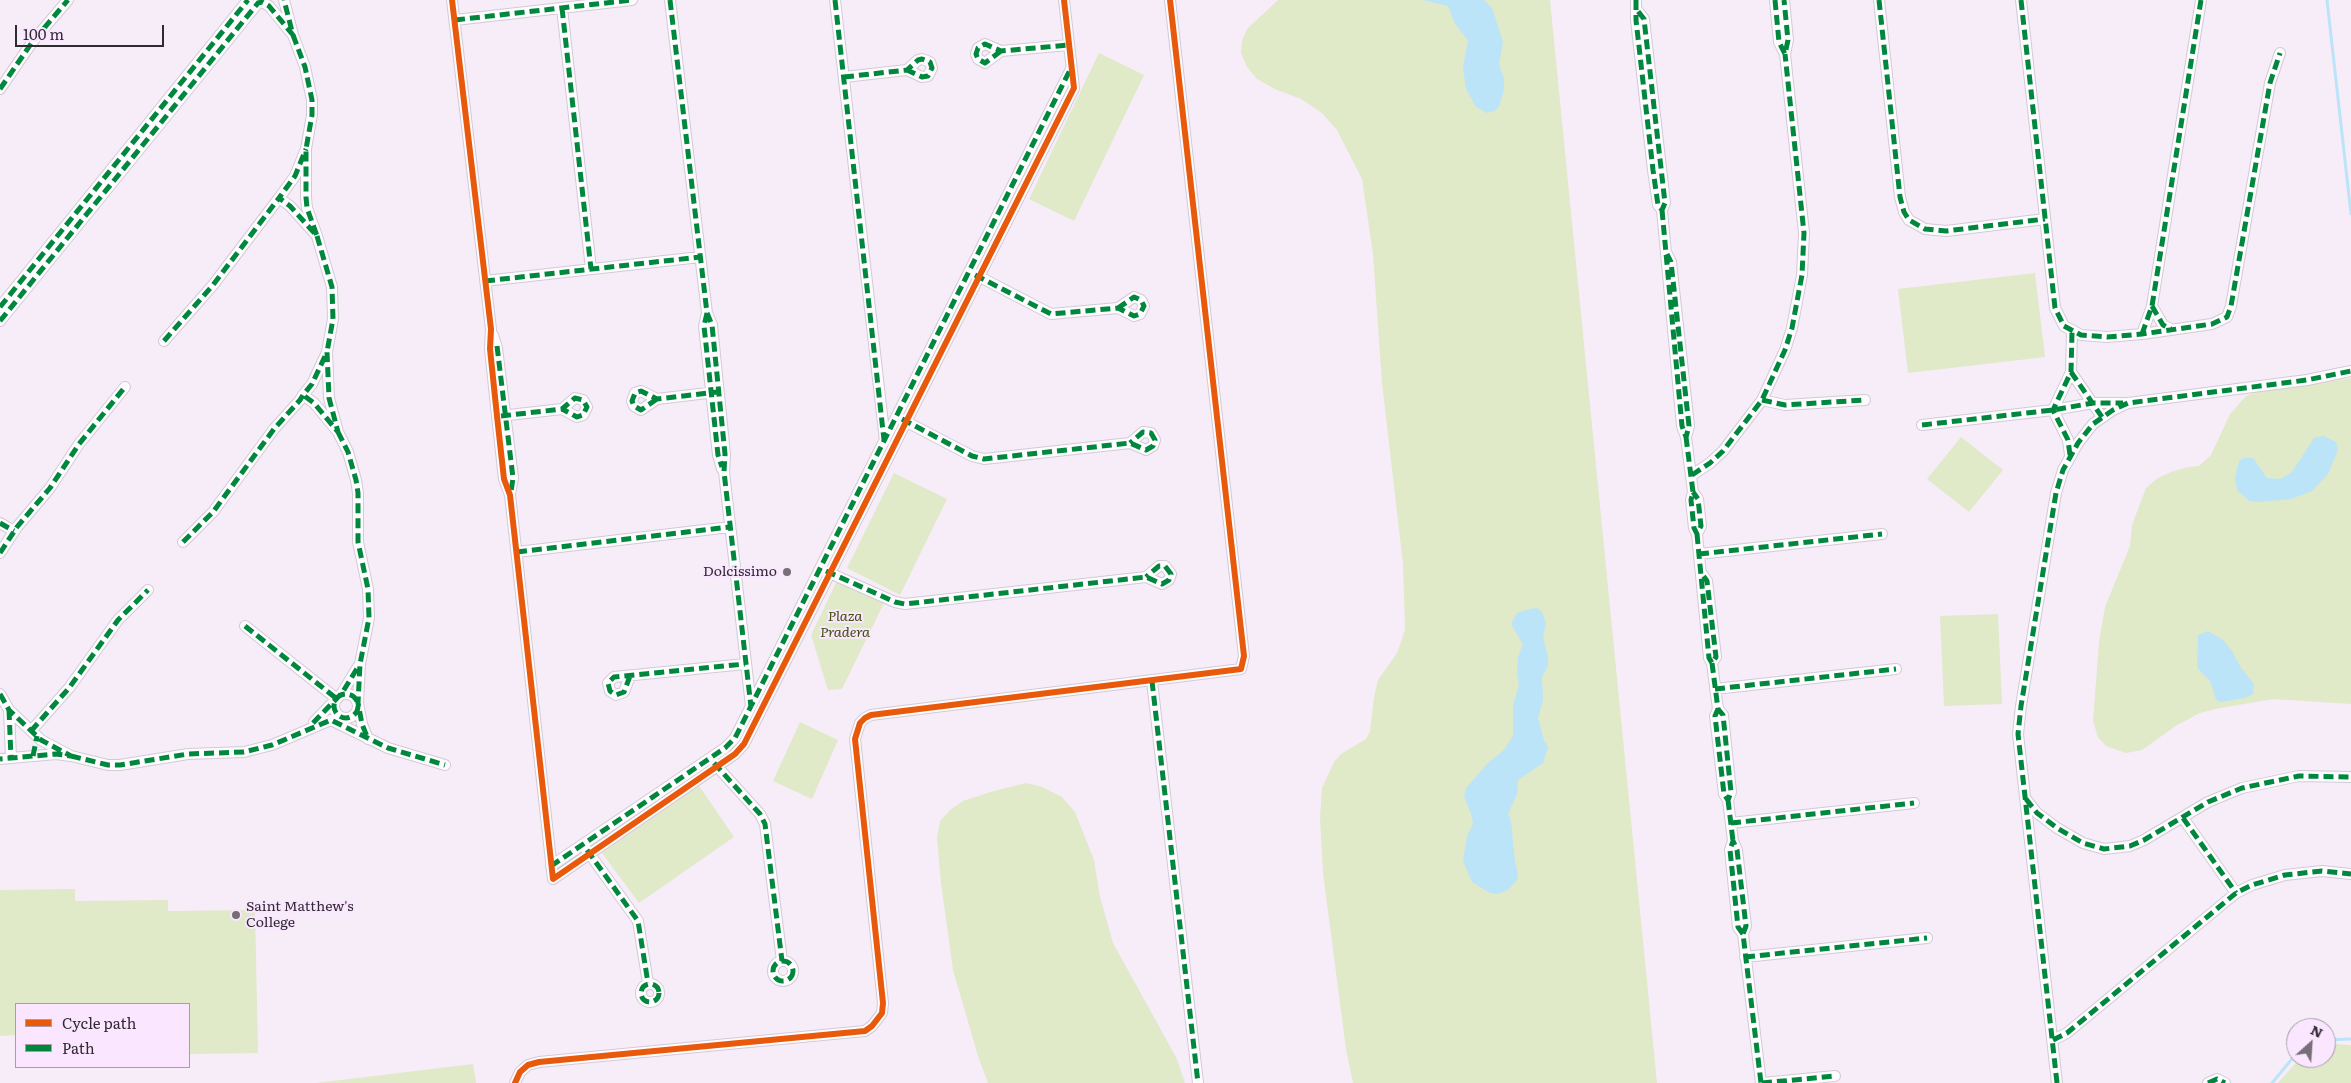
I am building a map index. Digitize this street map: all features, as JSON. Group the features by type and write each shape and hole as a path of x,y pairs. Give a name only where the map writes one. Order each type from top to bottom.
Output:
{"street":[{"path":"0,89 33,41 68,0"},
{"path":"0,307 248,0"},
{"path":"0,321 251,10 258,2 278,0"},
{"path":"0,759 56,754 108,765 134,764 188,754 258,750 324,722 342,720 356,714 360,664 369,618 368,589 358,542 358,493 356,480 348,452 338,432 329,398 328,352 333,318 332,287 306,201 306,149 312,115 312,100 306,67 293,36 284,0"},
{"path":"452,0 491,329 497,348 501,416 513,478 510,495 553,879 740,750 1074,88 1064,0"},
{"path":"455,20 632,0"},
{"path":"670,0 707,313 712,325 715,392 725,454 724,472 753,727"},
{"path":"836,0 887,461"},
{"path":"515,1083 520,1072 528,1065 538,1062 866,1031 878,1020 882,1013 883,1003 855,739 860,724 870,714 1236,671 1241,668 1244,656 1170,0"},
{"path":"1775,0 1779,42 1785,54"},
{"path":"1692,475 1710,463 1723,451 1762,400 1785,350 1792,328 1805,249 1803,203 1785,54 1788,40 1784,0"},
{"path":"1879,0 1900,196 1904,212 1909,220 1925,229 1946,231 2045,219"},
{"path":"2021,0 2055,308 2058,319 2064,326 2072,332 2090,337 2142,334 2212,324 2224,320 2228,314 2270,83 2280,53"},
{"path":"2142,334 2152,306 2201,0"},
{"path":"263,2 280,18 293,36"},
{"path":"1637,5 1636,20 1665,204 1662,210 1667,254 1671,262 1679,367 1689,426 1686,436 1692,475 1693,492 1691,500 1694,528 1697,534 1702,574 1700,581 1709,658 1712,663 1716,689 1718,709 1715,716 1724,794 1728,800 1733,841 1737,850 1745,916 1746,926 1743,934 1745,957 1761,1083 1835,1076"},
{"path":"562,8 591,269"},
{"path":"1001,51 1069,45"},
{"path":"551,866 710,758 735,738 1072,68"},
{"path":"844,77 907,70"},
{"path":"164,341 213,285 296,176 306,149"},
{"path":"289,185 306,187"},
{"path":"279,198 293,209 317,236"},
{"path":"293,209 306,201"},
{"path":"485,281 700,257"},
{"path":"969,272 1051,314 1118,308"},
{"path":"2152,306 2163,325 2171,329"},
{"path":"2053,410 2071,372 2072,332"},
{"path":"183,542 212,512 274,428 303,395 314,380 328,352"},
{"path":"1922,425 2053,410 2092,403 2128,403 2307,380 2351,371"},
{"path":"2071,372 2102,417"},
{"path":"314,380 328,385"},
{"path":"1,548 50,488 78,444 125,388"},
{"path":"657,399 715,392"},
{"path":"303,395 314,402 338,432"},
{"path":"314,402 329,398"},
{"path":"1762,400 1785,405 1865,400"},
{"path":"2057,1083 2018,746 2021,706 2056,493 2070,455 2086,432 2102,417 2128,403"},
{"path":"501,416 562,409"},
{"path":"2053,410 2068,440 2070,455"},
{"path":"882,416 897,416 972,456 984,459 1130,443"},
{"path":"0,523 14,531"},
{"path":"517,552 730,528"},
{"path":"1699,554 1882,534"},
{"path":"820,569 894,602 905,604 1146,577"},
{"path":"33,756 32,732 65,694 118,620 148,590"},
{"path":"245,626 336,699"},
{"path":"785,638 795,643"},
{"path":"306,729 320,718 336,699 360,664"},
{"path":"630,676 746,664"},
{"path":"1716,689 1896,669"},
{"path":"748,680 772,688"},
{"path":"1152,681 1198,1083"},
{"path":"0,694 9,710 32,732 54,748 71,756"},
{"path":"368,739 362,724 358,703 350,695 343,695 336,699 334,709 342,720 368,739 388,748 445,765"},
{"path":"9,710 11,758"},
{"path":"10,734 32,732"},
{"path":"710,758 760,814 765,824 782,961"},
{"path":"2025,798 2037,813 2057,828 2083,843 2104,849 2124,847 2144,840 2220,796 2261,783 2299,776 2351,777"},
{"path":"1731,823 1914,803"},
{"path":"2183,818 2236,893"},
{"path":"583,844 638,921 648,983"},
{"path":"2053,1040 2067,1033 2236,893 2252,885 2285,876 2322,871 2351,874"},
{"path":"1745,957 1927,938"},
{"path":"2208,1083 2216,1079 2226,1083"}],"green space":[{"path":"1278,0 1550,0 1657,1083 1353,1083 1346,1049 1323,873 1320,818 1322,788 1334,762 1341,754 1366,739 1370,731 1378,680 1397,653 1405,630 1403,564 1382,383 1373,254 1362,179 1337,130 1322,113 1301,99 1275,89 1257,79 1247,67 1241,53 1242,41 1247,29"},
{"path":"1099,53 1144,75 1074,221 1029,199"},
{"path":"2035,273 2045,357 1908,373 1898,289"},
{"path":"2351,378 2351,704 2273,699 2200,713 2177,725 2142,750 2126,753 2106,746 2098,737 2093,721 2099,642 2105,607 2130,546 2132,525 2146,488 2158,478 2171,472 2199,466 2211,455 2230,414 2246,396 2257,392"},
{"path":"1961,437 2003,470 1969,512 1927,479"},
{"path":"894,473 947,499 900,595 847,568"},
{"name":"Plaza Pradera","path":"837,581 885,601 842,689 828,690 811,635"},
{"path":"1998,614 2002,704 1944,706 1940,616"},
{"path":"800,722 838,740 812,799 773,781"},
{"path":"1026,783 1042,787 1062,797 1075,812 1094,860 1100,897 1113,943 1177,1059 1185,1083 988,1083 978,1056 953,970 937,838 940,821 950,810 963,801"},
{"path":"699,786 734,837 639,903 602,853"},
{"path":"75,889 75,901 168,900 168,911 255,910 258,1053 190,1054 190,1003 15,1003 15,1035 0,1036 0,890"},
{"path":"2336,1044 2351,1045 2351,1083 2278,1083 2291,1068 2336,1068"},
{"path":"473,1064 476,1083 316,1083"}],"water":[{"path":"1423,0 1484,0 1492,8 1503,42 1499,64 1504,79 1504,89 1499,107 1494,111 1487,113 1476,107 1466,89 1463,67 1468,40 1455,24 1448,6"},
{"path":"2324,436 2336,442 2338,450 2328,474 2312,491 2291,499 2258,502 2249,501 2237,490 2235,477 2239,461 2244,458 2253,458 2267,478 2280,479 2292,472 2314,438"},
{"path":"1537,608 1542,612 1546,623 1543,637 1548,657 1548,666 1542,677 1543,700 1538,718 1548,747 1543,763 1518,780 1517,794 1508,814 1511,821 1518,874 1517,880 1508,890 1498,894 1490,893 1472,882 1463,861 1467,836 1473,824 1464,796 1466,788 1489,762 1504,750 1513,736 1513,705 1519,685 1517,674 1518,657 1523,644 1511,624 1517,613"},
{"path":"2208,631 2223,640 2232,651 2241,668 2254,684 2253,694 2245,698 2227,701 2219,702 2216,699 2210,681 2198,669 2197,665 2198,635"}],"waterway":[{"path":"2327,0 2351,214"},
{"path":"2336,1040 2351,1039"},
{"path":"2272,1083 2286,1066"}],"marked path":[{"path":"0,89 33,41 68,0"},
{"path":"0,307 248,0"},
{"path":"0,321 258,3 262,2 269,6 293,35 284,0"},
{"path":"455,20 632,0"},
{"path":"670,0 707,313 712,325 725,454 724,472 751,707"},
{"path":"835,0 884,440"},
{"path":"1636,0 1636,20 1653,170 1658,205 1662,210 1665,203 1644,19 1637,10"},
{"path":"1775,0 1779,42 1785,54 1788,40 1784,0"},
{"path":"1879,0 1900,197 1904,212 1909,220 1925,229 1946,231 2045,219"},
{"path":"2021,0 2055,308 2064,326 2081,335 2107,337 2142,334 2212,324 2227,317 2231,306 2270,83 2280,53"},
{"path":"2142,334 2152,306 2201,0"},
{"path":"562,8 591,269"},
{"path":"293,35 305,67 312,100 312,115 306,149 306,197 307,208 317,236 290,206 279,198 295,176 306,149"},
{"path":"1001,51 985,63 978,59 976,54 978,48 985,44 1001,51 1069,45"},
{"path":"1692,475 1710,463 1723,451 1762,400 1785,350 1792,328 1802,275 1804,233 1785,54"},
{"path":"844,77 907,70 918,60 922,59 930,62 932,68 928,76 922,77 907,70"},
{"path":"551,866 725,748 735,738 1070,70"},
{"path":"164,341 213,285 279,198"},
{"path":"1662,210 1682,426 1686,437 1689,426 1671,262 1667,254"},
{"path":"317,236 332,287 333,319 327,352"},
{"path":"485,281 700,257"},
{"path":"975,275 1051,314 1118,308 1134,316 1140,314 1144,306 1141,300 1134,297 1118,308"},
{"path":"2152,306 2163,325 2171,329"},
{"path":"707,313 704,326 718,455 722,467"},
{"path":"2070,455 2068,440 2053,410 2071,372 2072,332"},
{"path":"497,346 513,478 511,492"},
{"path":"183,542 213,512 274,429 300,400 303,395 312,384 327,352 329,398 338,432 314,403 303,395"},
{"path":"2057,1083 2018,734 2056,493 2063,470 2078,443 2093,424 2113,410 2128,403 2307,380 2351,371"},
{"path":"2071,372 2102,417"},
{"path":"0,553 17,527 50,488 79,444 125,387"},
{"path":"657,399 641,410 634,406 632,401 635,393 641,391 657,399 717,392"},
{"path":"501,416 562,409 575,398 583,400 587,407 583,415 577,417 562,409"},
{"path":"1762,400 1785,405 1865,400"},
{"path":"1922,425 2053,410 2093,403 2123,403"},
{"path":"902,419 972,456 984,459 1130,443 1146,450 1153,446 1155,440 1151,433 1143,432 1130,443"},
{"path":"338,432 348,452 356,480 358,493 358,542 368,589 369,618 360,664 358,703 362,724 368,739"},
{"path":"1686,437 1693,492 1691,500 1694,528 1697,534 1701,526 1698,499 1693,492"},
{"path":"0,523 14,531"},
{"path":"517,552 730,527"},
{"path":"1697,534 1709,658 1712,663 1716,657 1707,581 1702,574"},
{"path":"1699,554 1882,534"},
{"path":"826,571 895,602 905,604 1146,577 1162,584 1169,580 1171,574 1165,566 1159,566 1146,577"},
{"path":"31,731 69,688 118,620 148,590"},
{"path":"245,626 337,699"},
{"path":"1712,663 1718,709 1715,716 1724,794 1728,800 1731,792 1723,715 1718,709"},
{"path":"630,676 624,692 616,695 610,691 608,683 614,677 745,664"},
{"path":"313,723 342,693 358,667"},
{"path":"1715,689 1896,669"},
{"path":"1152,681 1198,1083"},
{"path":"0,694 9,710 41,740 71,756 56,754 0,759"},
{"path":"346,694 355,697 358,706 355,715 346,718 337,715 334,706 337,697 346,694"},
{"path":"9,710 11,758"},
{"path":"71,756 108,765 120,765 188,754 244,752 272,745 331,720 388,748 445,765"},
{"path":"33,756 37,736"},
{"path":"714,763 760,814 765,824 782,961"},
{"path":"2026,799 2037,813 2057,828 2083,843 2104,849 2130,846 2144,840 2208,802 2242,788 2299,776 2351,777"},
{"path":"1728,800 1733,841"},
{"path":"1731,823 1914,803"},
{"path":"2183,818 2236,893"},
{"path":"1743,934 1738,927 1730,850 1733,841 1737,850 1746,926 1743,934 1761,1083"},
{"path":"587,850 638,921 648,983"},
{"path":"2053,1040 2067,1033 2236,893 2252,885 2285,875 2322,871 2351,874"},
{"path":"1745,957 1927,938"},
{"path":"783,961 790,964 793,971 790,978 783,981 776,978 773,971 776,964 783,961"},
{"path":"650,984 658,989 659,993 654,1001 650,1002 642,997 641,993 646,985 650,984"},
{"path":"1762,1083 1835,1076"},
{"path":"2208,1083 2217,1079 2225,1083"}],"cycle path":[{"path":"452,0 491,329 490,349 504,479 510,495 553,879 735,754 744,744 1074,88 1064,0"},
{"path":"515,1083 520,1072 528,1065 539,1062 865,1031 872,1026 882,1013 883,1003 855,739 860,723 865,718 871,715 1241,669 1244,656 1170,0"}],"place":[{"name":"Dolcissimo","path":"787,572"},
{"name":"Saint Matthew's College","path":"236,915"}]}
